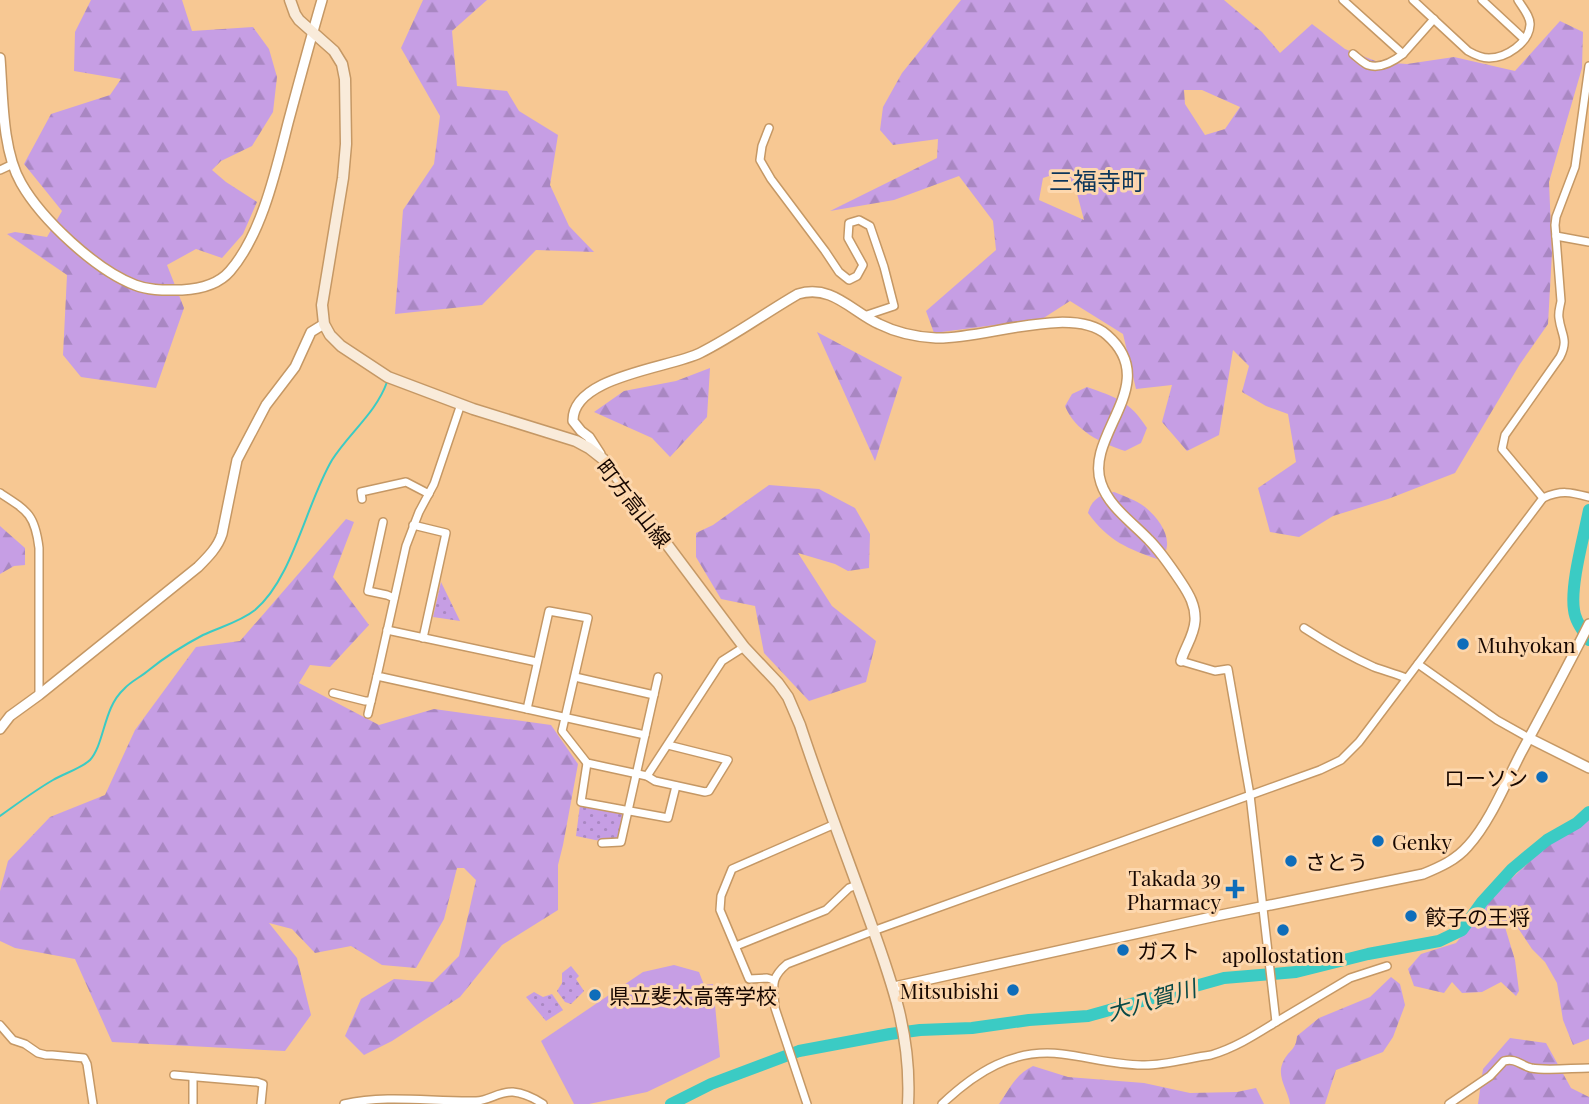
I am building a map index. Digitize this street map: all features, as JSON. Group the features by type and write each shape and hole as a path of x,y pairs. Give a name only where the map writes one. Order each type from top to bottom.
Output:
{"main road":[{"path":"290,0 299,20 338,57 344,71 346,144 322,305 324,324"},
{"name":"町方高山線","path":"324,324 341,346 388,377 506,420 576,441 603,459 744,647 778,683 788,697 800,725 894,987 907,1052 908,1104"}],"street":[{"path":"0,58 8,146 21,183 37,206 80,250 112,273 133,284 162,290 190,290 205,287 229,273 254,231 274,178 322,0"},
{"path":"1343,0 1403,54"},
{"path":"1413,0 1468,51 1484,58 1504,55 1524,39 1531,24 1518,0"},
{"path":"1482,0 1524,39"},
{"path":"1353,54 1369,65 1392,61 1403,54 1434,19"},
{"path":"1543,498 1502,449 1505,435 1564,348 1565,338 1559,321 1561,301 1556,217 1575,167 1589,66"},
{"path":"769,128 760,160 839,272 849,280 857,276 863,265 848,238 849,223 859,220 870,226 894,306 864,316"},
{"path":"0,170 13,164"},
{"path":"1556,236 1589,242"},
{"path":"603,459 589,438 572,421 580,403 594,390 624,376 697,355 798,294 818,291 830,294 890,329 922,337 976,336 1066,322 1083,323 1103,332 1112,340 1127,369 1125,396 1099,459 1104,491 1111,503 1169,563 1191,598 1195,612 1194,628 1181,661 1215,671 1228,669 1250,795 1276,1022"},
{"path":"0,729 10,716 198,567 211,553 220,540 241,451 266,405 295,367 311,332 324,324"},
{"path":"368,714 405,546 434,484 461,404"},
{"path":"362,499 361,492 406,482 429,494"},
{"path":"807,1104 775,1008 773,991 774,980 792,961 1320,770 1341,760 1359,742 1543,498 1565,492 1589,496"},
{"path":"0,493 29,514 37,531 39,695"},
{"path":"383,522 368,591 394,598"},
{"path":"414,525 446,533 423,638"},
{"path":"527,709 549,611 588,618 562,731 587,763 705,792 709,791 728,760 668,745"},
{"path":"894,987 1423,874 1448,862 1468,846 1497,800 1589,624"},
{"path":"1304,628 1344,653 1406,678"},
{"path":"387,630 537,662"},
{"path":"648,776 722,661 744,647"},
{"path":"1419,664 1497,720 1589,768"},
{"path":"376,676 645,735"},
{"path":"575,677 654,695"},
{"path":"602,843 621,842 658,677"},
{"path":"333,693 365,702 371,701"},
{"path":"587,763 581,802 668,818 676,786"},
{"path":"774,980 749,979 731,933 723,922 721,896 732,869 835,824"},
{"path":"736,946 826,910 849,888 857,886"},
{"path":"942,1104 966,1082 985,1070 1024,1054 1042,1052 1143,1065 1221,1052 1238,1045 1350,978 1387,966"},
{"path":"0,1025 13,1040 38,1053 84,1058 93,1104"},
{"path":"1449,1104 1490,1076 1507,1060 1514,1060 1532,1068 1589,1068"},
{"path":"174,1075 264,1084 261,1104"},
{"path":"192,1104 193,1077"},
{"path":"344,1104 387,1098 480,1101 501,1093 514,1092 530,1096 543,1104"}],"green space":[{"path":"91,0 182,0 192,31 253,27 269,49 277,77 273,112 252,146 221,161 212,170 257,202 243,234 222,258 196,249 167,265 184,308 156,388 81,377 63,355 67,275 7,234 15,232 47,237 62,211 24,164 51,114 110,95 121,79 74,71 75,32"},
{"path":"423,0 487,0 452,31 457,86 507,91 519,111 558,135 550,185 569,226 594,252 536,250 482,305 395,314 403,210 434,164 440,116 401,48"},
{"path":"961,0 1224,0 1262,32 1280,53 1312,24 1345,49 1378,62 1407,64 1454,57 1515,71 1560,21 1583,32 1582,68 1549,182 1552,253 1548,324 1520,364 1455,473 1388,499 1333,516 1299,537 1270,532 1258,488 1296,462 1288,414 1266,406 1242,392 1249,366 1233,350 1219,435 1187,451 1162,422 1172,385 1136,389 1123,334 1070,301 1042,319 934,333 926,311 996,250 993,221 959,176 894,200 830,211 937,158 938,139 893,145 880,130 883,107 902,73","holes":["1184,90 1202,90 1240,107 1225,129 1205,135 1185,104","1061,172 1075,186 1084,220 1039,200 1043,178"]},
{"path":"817,332 902,377 875,461"},
{"path":"710,368 707,417 670,457 652,438 594,412 624,391 676,381"},
{"path":"1087,387 1114,397 1141,419 1147,428 1141,443 1125,451 1098,440 1075,422 1065,406 1072,394"},
{"path":"769,485 819,489 855,508 870,534 869,568 848,571 835,564 798,553 832,606 876,641 866,682 809,701 764,653 755,606 721,599 696,557 696,533 713,525"},
{"path":"1114,492 1130,498 1151,512 1161,525 1167,546 1160,560 1120,543 1103,531 1088,513 1097,498"},
{"path":"346,519 354,522 333,577 369,625 330,667 310,665 299,683 379,725 434,709 551,725 578,764 558,865 558,910 502,945 460,997 392,1041 364,1055 345,1036 361,999 394,979 433,982 459,956 476,880 464,868 457,868 444,919 416,968 382,965 351,946 315,953 292,929 269,923 297,958 311,1015 285,1051 112,1042 75,959 15,948 0,941 0,891 8,861 50,817 105,795 135,730 196,647 240,641"},
{"path":"0,526 25,548 25,565 14,566 0,574"},
{"path":"441,582 460,621 433,617"},
{"path":"580,805 625,815 619,839 600,841 576,836"},
{"path":"1589,819 1589,1039 1573,1045 1563,1020 1557,983 1545,962 1532,949 1514,922 1505,927 1515,960 1519,991 1516,996 1501,982 1482,992 1462,993 1452,982 1444,993 1414,986 1408,969 1421,954 1456,943 1500,889 1550,843"},
{"path":"674,965 699,972 704,985 713,984 720,1057 647,1092 589,1104 574,1104 541,1041 643,972"},
{"path":"571,966 579,976 576,979 584,991 571,1004 565,1002 557,991 562,983 562,973"},
{"path":"1391,977 1400,984 1405,1005 1393,1037 1383,1052 1336,1070 1325,1104 1290,1104 1281,1072 1284,1060 1294,1047 1297,1036 1319,1018 1370,997"},
{"path":"534,992 543,997 552,994 563,1010 546,1021 526,997"},
{"path":"1510,1038 1546,1043 1571,1088 1589,1097 1589,1104 1478,1104 1483,1069"},
{"path":"1033,1066 1068,1077 1144,1083 1190,1093 1237,1092 1256,1088 1264,1104 999,1104 1017,1078"}],"waterway":[{"path":"0,816 46,784 90,760 99,744 112,706 130,684 189,643 249,614 268,596 289,560 332,460 369,413 387,382"},
{"name":"大八賀川","path":"1589,510 1573,600 1576,618 1589,640"},
{"name":"大八賀川","path":"671,1104 711,1084 799,1051 920,1030 972,1028 1088,1016 1224,978 1296,972 1368,954 1439,941 1462,930 1482,902 1512,869 1547,840 1577,823 1589,812"}],"place":[{"name":"Muhyokan","path":"1463,644"},
{"name":"ローソン","path":"1542,777"},
{"name":"Genky","path":"1378,841"},
{"name":"さとう","path":"1291,861"},
{"name":"Takada 39 Pharmacy","path":"1235,889"},
{"name":"餃子の王将","path":"1411,916"},
{"name":"apollostation","path":"1283,930"},
{"name":"ガスト","path":"1123,950"},
{"name":"Mitsubishi","path":"1013,990"},
{"name":"県立斐太高等学校","path":"595,995"}],"district":[{"name":"三福寺町","path":"1097,180"}]}
